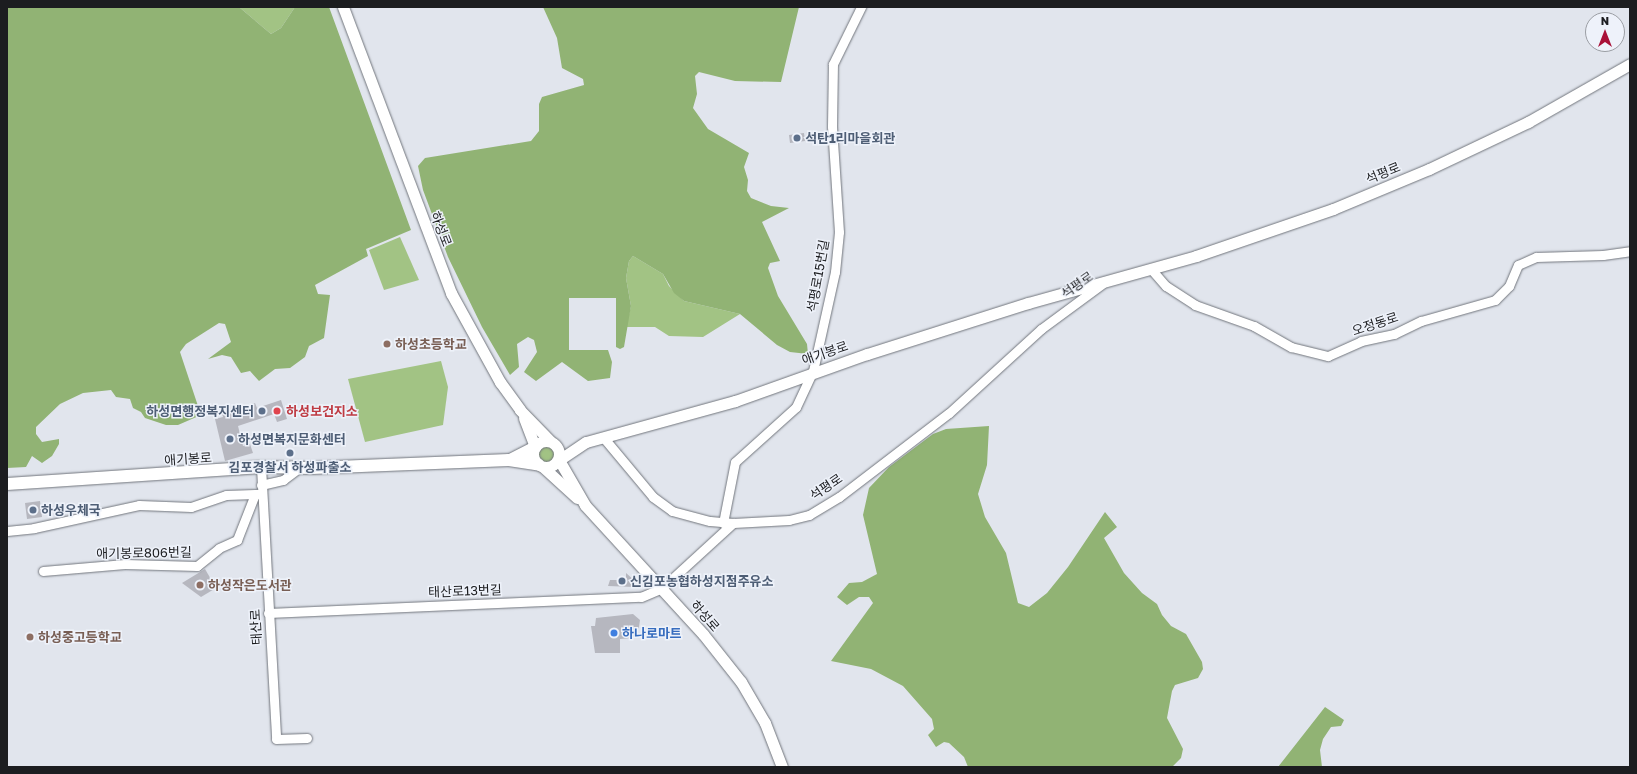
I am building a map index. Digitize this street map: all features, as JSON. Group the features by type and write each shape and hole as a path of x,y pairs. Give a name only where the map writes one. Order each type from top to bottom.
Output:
{"main road":[{"path":"509,460 535,447"},
{"name":"애기봉로","path":"7,484 261,467 299,468 509,460 541,466"}],"street":[{"name":"하성로","path":"343,7 452,293 483,352 520,410 552,442"},
{"name":"석평로15번길","path":"723,522 735,462 796,407 813,371 835,272 839,232 832,126 833,64 860,7"},
{"name":"석평로","path":"603,437 663,506 685,516 733,523 789,520 824,508 950,413 1041,329 1105,282 1151,269 1333,209 1430,169 1558,107 1630,64"},
{"name":"오정동로","path":"1151,269 1166,286 1195,305 1254,326 1297,350 1328,356 1361,341 1394,334 1421,321 1495,300 1509,286 1518,265 1536,257 1603,255 1630,251"},
{"name":"애기봉로","path":"558,460 586,442 735,401 813,371 1028,303 1105,282"},
{"path":"520,410 535,447 533,458 585,505"},
{"path":"535,447 541,441 586,442"},
{"path":"541,466 552,466 558,460 559,450 552,442"},
{"name":"하성로","path":"558,460 585,505 662,588 741,682 765,724 782,767"},
{"name":"태산로","path":"261,467 259,491 276,739 307,738"},
{"path":"7,531 34,528 139,505 191,507 226,495 259,491 283,480 299,468"},
{"name":"태산로","path":"237,540 259,491"},
{"name":"태산로13번길","path":"268,613 641,597 662,588 733,523"},
{"name":"애기봉로806번길","path":"43,571 125,564 197,566 219,548 237,540"}],"green space":[{"path":"7,7 239,7 271,34 281,28 295,7 329,7 411,230 366,249 368,256 315,285 318,294 330,295 324,338 309,346 305,357 290,368 275,369 259,381 250,371 241,373 231,357 222,355 208,359 231,342 225,324 219,323 186,344 180,352 201,415 178,425 166,425 145,418 141,412 133,408 130,399 116,397 111,390 83,393 60,404 36,427 36,434 42,442 59,439 59,444 52,456 42,463 32,456 26,467 7,468"},
{"path":"239,7 295,7 281,28 271,34"},
{"path":"543,7 799,7 781,82 735,81 699,72 695,76 697,94 693,108 708,129 749,153 744,167 748,180 747,191 751,198 771,206 789,208 762,222 780,261 770,263 768,268 778,296 807,344 808,354 790,352 777,345 740,314 684,301 674,293 663,274 633,256 629,261 626,278 631,306 624,347 620,349 616,347 616,298 569,298 569,350 608,350 612,362 610,378 588,381 562,362 536,381 524,372 537,352 534,340 528,337 517,344 519,367 510,375 482,327 448,257 423,190 418,166 425,158 531,141 539,131 539,104 542,97 584,85 583,79 562,68 557,38"},
{"path":"400,237 419,280 384,290 369,250"},
{"path":"633,256 663,274 669,286 684,301 740,314 703,337 669,336 655,327 626,327 631,306 626,278 629,261"},
{"path":"441,361 448,387 443,425 365,442 348,379"},
{"path":"989,426 987,465 978,494 985,517 1006,553 1018,603 1029,607 1047,593 1068,567 1105,512 1117,527 1104,538 1124,573 1142,593 1157,604 1162,615 1171,626 1186,634 1202,662 1203,669 1198,678 1175,685 1172,691 1167,718 1183,749 1181,758 1172,767 968,767 964,757 949,743 944,742 936,747 928,735 934,729 932,719 903,686 871,669 831,661 873,603 869,597 859,597 847,605 837,597 849,583 862,582 877,574 863,515 869,488 889,467 933,434 946,429"},
{"path":"546,445 552,448 555,454 552,460 546,463 540,460 537,454 540,448"},
{"path":"1325,707 1344,720 1341,726 1331,727 1323,739 1320,750 1322,767 1278,767"}],"building":[{"name":"석탄1리마을회관","path":"804,133 805,141 790,143 789,135"},
{"path":"281,400 287,419 277,422 274,414 238,426 243,446 250,444 253,453 225,461 215,419 223,417 222,413 255,403 257,408"},
{"name":"하성우체국","path":"40,501 42,517 27,519 25,503"},
{"name":"하성작은도서관","path":"205,569 216,588 201,597 182,583"},
{"name":"신김포농협하성지점주유소","path":"626,573 635,581 634,587 608,586 610,580 626,580"},
{"name":"하나로마트","path":"633,614 640,620 639,627 633,638 620,639 620,653 595,653 591,626 595,626 596,618"}],"place":[{"name":"석탄1리마을회관","path":"797,138"},
{"name":"하성초등학교","path":"387,344"},
{"name":"하성면행정복지센터","path":"262,411"},
{"name":"하성보건지소","path":"277,411"},
{"name":"하성면복지문화센터","path":"230,439"},
{"name":"김포경찰서 하성파출소","path":"290,453"},
{"name":"하성우체국","path":"33,510"},
{"name":"신김포농협하성지점주유소","path":"622,581"},
{"name":"하성작은도서관","path":"200,585"},
{"name":"하나로마트","path":"614,633"},
{"name":"하성중고등학교","path":"30,637"}]}
